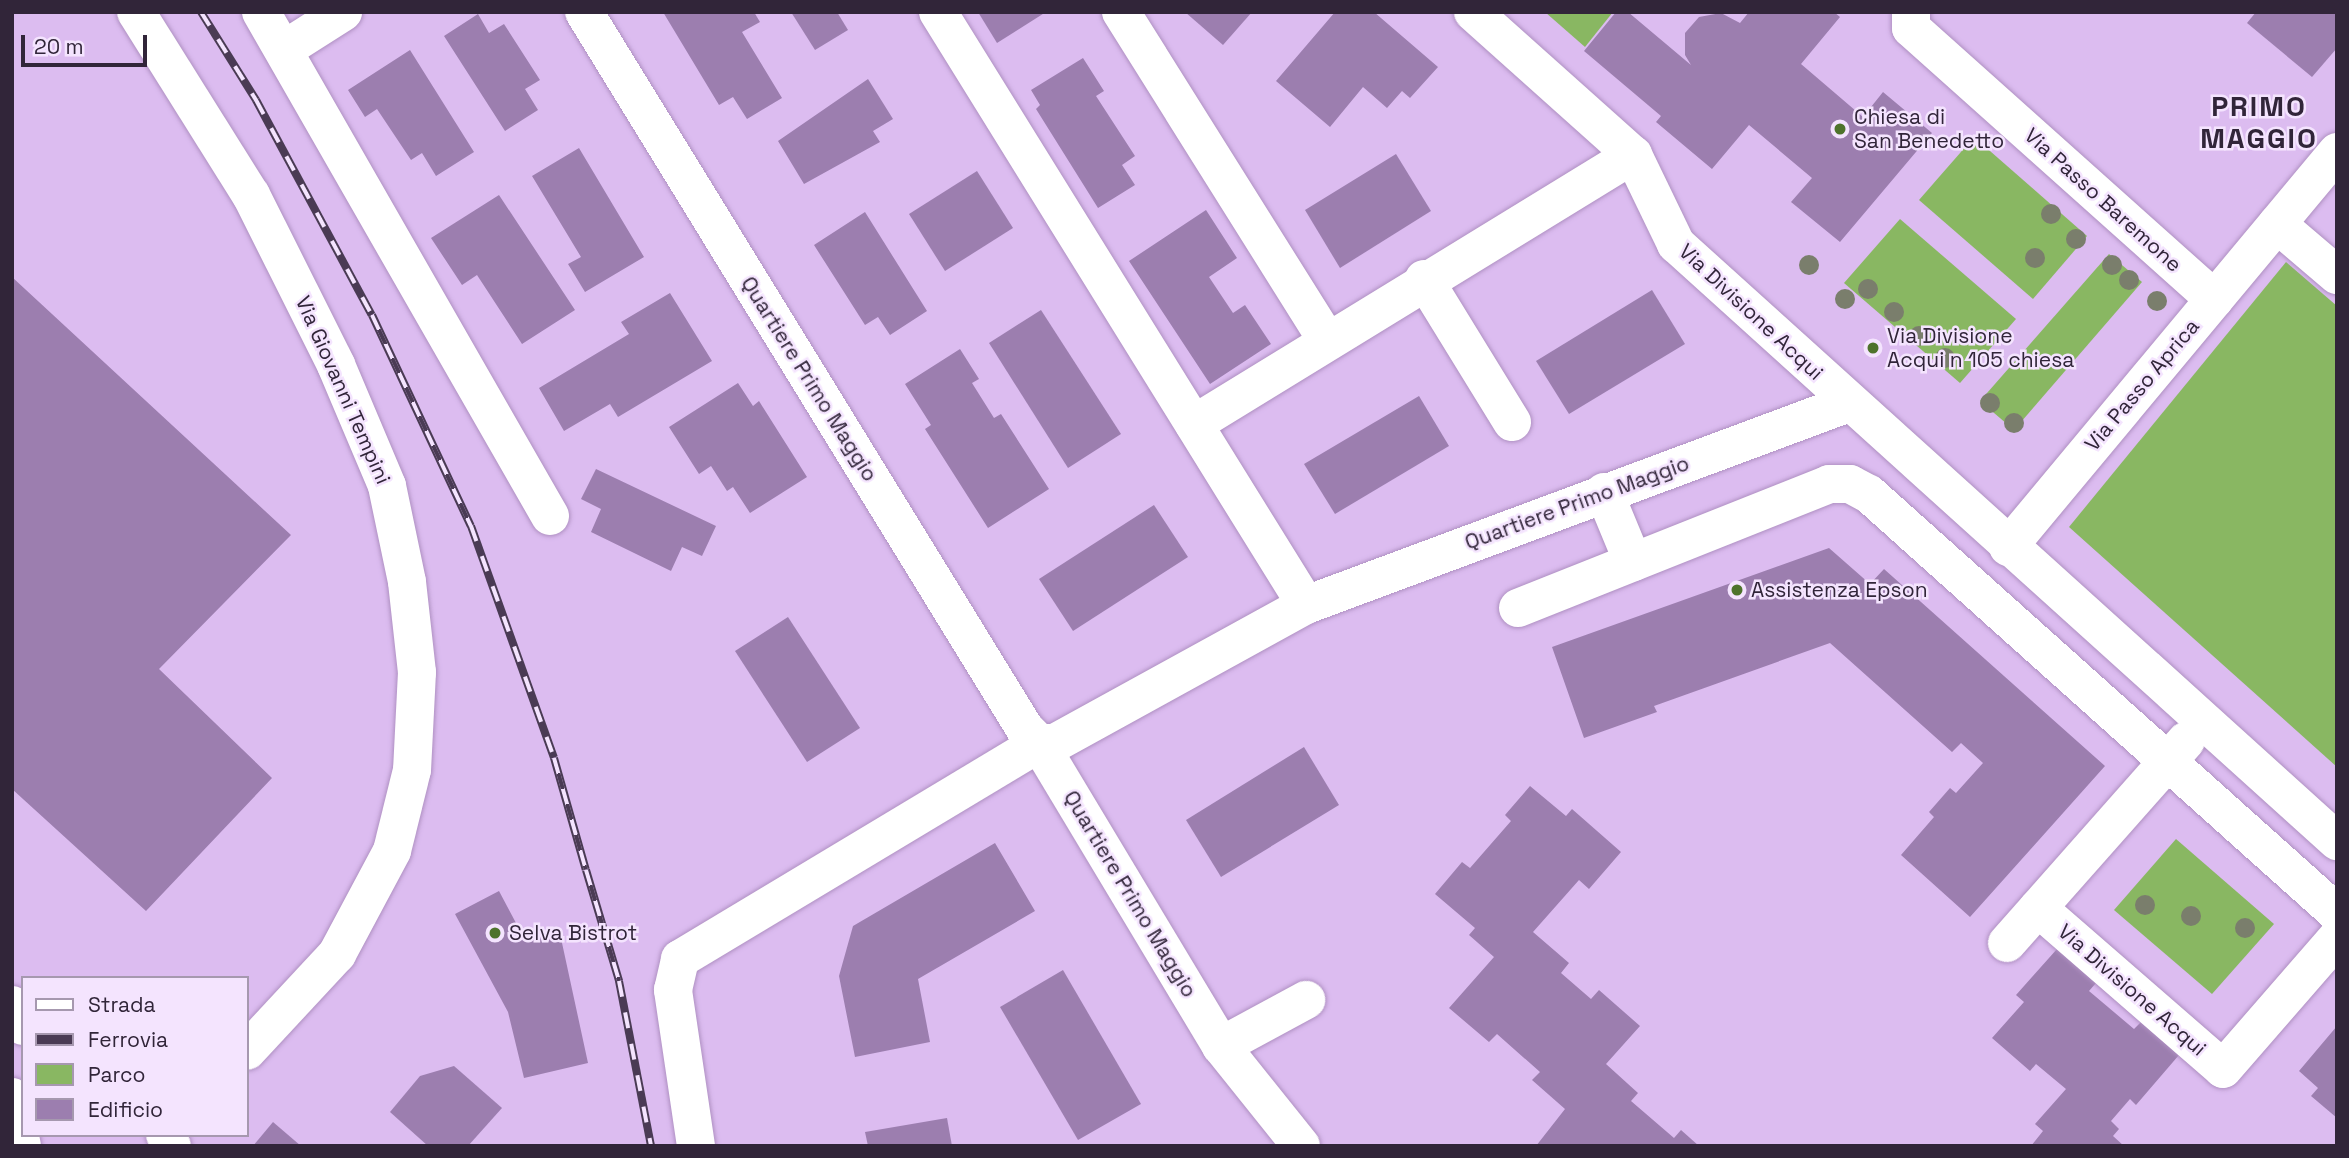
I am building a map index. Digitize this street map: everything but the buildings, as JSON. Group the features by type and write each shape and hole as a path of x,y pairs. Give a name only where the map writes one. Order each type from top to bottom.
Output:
{"street":[{"name":"Via Giovanni Tempini","path":"136,12 250,195 336,365 387,486 407,582 417,672 412,770 392,851 337,954 248,1050"},
{"path":"261,12 550,516"},
{"path":"285,50 343,12"},
{"name":"Quartiere Primo Maggio","path":"584,12 1025,729 1039,743 1220,1046 1301,1146"},
{"path":"938,12 1306,605"},
{"path":"1121,12 1327,341"},
{"name":"Via Divisione Acqui","path":"1473,12 1633,155 1676,244 2001,541 2337,841"},
{"name":"Via Passo Baremone","path":"1911,12 1911,28 2214,299"},
{"name":"Via Passo Aprica","path":"2001,541 2214,299 2337,152"},
{"path":"1194,424 1424,279 1633,155"},
{"path":"2277,224 2337,275"},
{"path":"1424,279 1512,422"},
{"name":"Quartiere Primo Maggio","path":"695,1146 673,990 674,974 689,950 1039,743 1055,743 1306,605 1849,402"},
{"path":"1518,608 1829,484 1850,484 1869,494 2337,913"},
{"path":"1604,492 1633,562"},
{"path":"1960,575 2001,541"},
{"name":"Via Divisione Acqui","path":"2007,943 2204,722"},
{"name":"Via Divisione Acqui","path":"2038,908 2222,1069 2337,938"},
{"path":"1220,1046 1306,1000"},
{"path":"12,1005 21,1022"},
{"path":"12,1097 23,1146"}],"green space":[{"path":"1545,12 1613,12 1585,47"},
{"path":"1974,137 2087,236 2033,299 1919,200"},
{"path":"1900,219 2016,319 1960,383 1844,283"},
{"path":"2109,254 2142,282 2014,430 1980,401"},
{"path":"2286,262 2337,306 2337,767 2069,527"},
{"path":"2176,839 2274,924 2212,994 2114,910"}],"railway":[{"path":"201,12 256,100 372,315 471,526 554,758 619,981 651,1146"}],"place":[{"name":"Chiesa di San Benedetto","path":"1840,129"},
{"name":"Via Divisione Acqui n 105 chiesa","path":"1873,348"},
{"name":"Assistenza Epson","path":"1737,590"},
{"name":"Selva Bistrot","path":"495,933"}],"district":[{"name":"PRIMO MAGGIO","path":"2259,122"}]}
